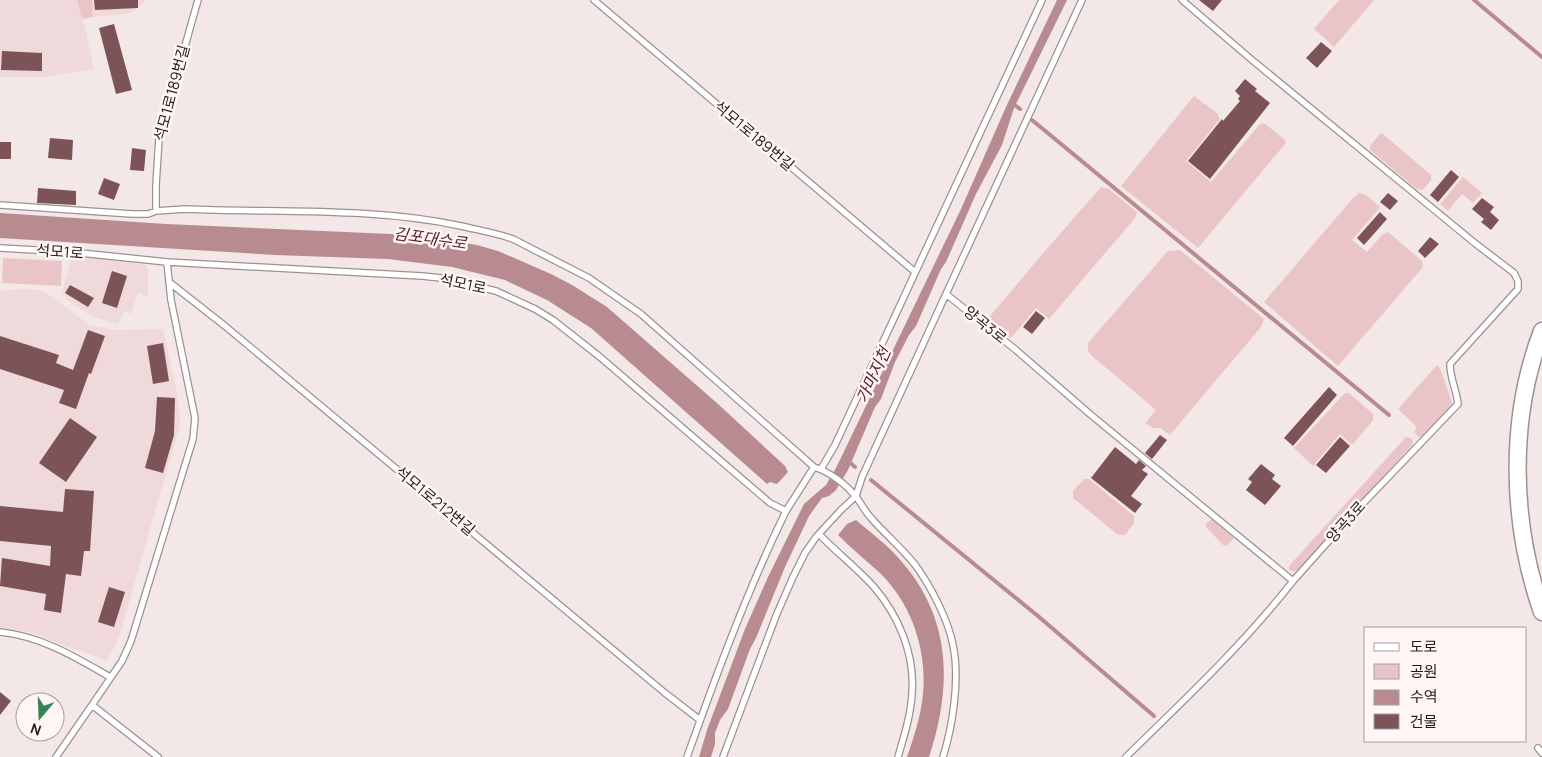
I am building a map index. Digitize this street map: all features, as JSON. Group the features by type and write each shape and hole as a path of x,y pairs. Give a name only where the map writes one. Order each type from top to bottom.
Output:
{"street":[{"path":"1542,332 1526,386 1519,433 1518,465 1519,494 1527,554 1542,612"}],"lane":[{"name":"석모1로189번길","path":"156,211 159,138 198,0"},
{"name":"석모1로189번길","path":"594,0 915,272"},
{"path":"824,470 1042,0"},
{"path":"723,757 776,616 801,561 818,534 856,496 862,477 1082,0"},
{"name":"양곡3로","path":"946,294 1293,581 1358,508 1458,404 1450,374 1450,364 1518,289 1518,281 1514,273 1252,60 1182,0"},
{"path":"0,205 132,214 186,209 390,215 439,221 507,237 589,278 641,314 814,467 824,470 851,491 870,517 916,567 926,582 950,631 955,657 955,695 943,757"},
{"name":"석모1로","path":"0,248 72,252 167,262 422,276 496,291 535,309 569,332 761,496 786,511"},
{"path":"56,757 122,661 131,641 191,446 195,428 193,407 176,329 167,262"},
{"name":"석모1로212번길","path":"169,282 700,720"},
{"path":"687,757 747,594 786,511 814,467"},
{"path":"818,534 875,588 893,614 906,643 912,665 912,693 898,757"},
{"path":"1126,757 1243,641 1293,581"},
{"path":"0,632 31,637 49,644 110,677"},
{"path":"92,705 158,757"}],"shaded area":[{"path":"0,0 77,0 94,69 46,77 0,77"},
{"path":"92,0 146,0 130,13 93,17"},
{"path":"72,256 146,265 148,268 147,296 138,293 131,314 124,311 118,324 94,317 69,302 62,292"},
{"path":"39,290 48,294 89,325 116,330 163,329 177,394 180,419 179,428 125,617 117,642 107,661 30,632 0,627 0,291"}],"green space":[{"path":"77,0 92,0 93,17 82,19"},
{"path":"1339,0 1374,0 1334,47 1314,29"},
{"path":"1194,96 1217,113 1220,119 1186,161 1211,182 1260,124 1264,123 1285,140 1286,143 1198,248 1121,186"},
{"path":"1380,134 1383,134 1431,175 1431,180 1423,190 1417,189 1370,150 1370,146"},
{"path":"1463,177 1482,193 1473,203 1462,194 1448,211 1440,204"},
{"path":"1101,187 1109,189 1137,212 1135,218 1049,319 1036,308 1012,337 1007,337 990,323 990,316"},
{"path":"1359,193 1366,195 1380,207 1352,240 1367,252 1383,234 1388,232 1422,261 1423,267 1338,366 1264,302"},
{"path":"1180,250 1264,319 1261,327 1170,435 1160,428 1153,428 1145,423 1156,410 1092,356 1088,351 1088,343 1168,251"},
{"path":"3,258 62,261 61,286 2,283"},
{"path":"1437,365 1440,368 1452,402 1451,406 1423,436 1419,437 1414,432 1417,427 1398,409"},
{"path":"1345,393 1349,393 1373,414 1373,420 1352,445 1340,434 1313,466 1294,448"},
{"path":"1406,437 1413,440 1413,444 1302,566 1295,571 1289,570 1289,566"},
{"path":"1084,479 1089,479 1134,516 1134,523 1125,535 1118,535 1073,498 1073,491"},
{"path":"1211,519 1234,538 1227,546 1223,545 1206,527 1206,524"}],"water":[{"path":"1057,0 1067,0 1014,108 1002,145 976,194 916,326 909,335 895,362 881,399 875,407 848,470 836,490 829,496 822,498 809,516 750,649 728,709 720,720 715,733 715,744 711,757 699,757 707,730 745,629 768,577 804,504 826,485 836,468 961,209 1006,107"},
{"name":"김포대수로","path":"0,213 166,224 414,235 477,245 498,251 551,274 607,307 718,404 785,466 788,472 777,484 770,482 767,484 591,328 547,300 505,280 452,267 388,259 275,255 0,238"},
{"path":"856,520 886,545 902,562 918,584 931,607 939,631 943,655 944,680 942,705 929,757 907,757 915,734 923,694 924,677 920,645 909,614 892,586 838,535 847,524"}],"building":[{"path":"94,0 138,0 138,8 95,10"},
{"path":"1199,0 1222,0 1213,11"},
{"path":"114,24 132,90 116,94 99,28"},
{"path":"1321,42 1332,51 1317,68 1306,58"},
{"path":"2,51 42,53 42,71 1,70"},
{"path":"1245,79 1257,89 1255,91 1270,103 1210,179 1188,161 1222,119 1223,121 1240,101 1238,99 1240,96 1235,91"},
{"path":"50,138 73,140 72,160 48,158"},
{"path":"0,142 11,142 11,159 0,159"},
{"path":"132,148 146,150 144,171 130,170"},
{"path":"1451,170 1459,177 1438,202 1430,195"},
{"path":"104,178 120,184 114,200 98,194"},
{"path":"38,188 76,191 76,205 37,203"},
{"path":"1388,193 1398,201 1390,210 1380,202"},
{"path":"1482,198 1494,207 1490,212 1499,220 1491,230 1481,222 1484,219 1472,209"},
{"path":"1380,212 1387,219 1364,245 1357,238"},
{"path":"1430,237 1439,244 1425,258 1418,251"},
{"path":"112,271 127,276 117,308 102,303"},
{"path":"70,285 94,298 88,307 65,293"},
{"path":"1036,311 1045,318 1032,334 1023,327"},
{"path":"88,330 105,336 76,409 59,403 64,390 0,369 0,336 59,355 56,363 73,370"},
{"path":"163,343 169,381 153,384 147,346"},
{"path":"1329,387 1337,395 1293,446 1284,438"},
{"path":"157,397 175,398 174,435 163,473 145,468 155,431"},
{"path":"70,418 97,437 66,482 39,463"},
{"path":"1160,435 1167,440 1152,459 1145,453"},
{"path":"1340,437 1350,446 1326,473 1316,465"},
{"path":"1115,447 1136,464 1139,460 1146,466 1142,470 1148,474 1131,496 1142,504 1135,513 1091,478"},
{"path":"1261,464 1275,475 1272,479 1281,486 1265,505 1246,490 1252,482 1248,479"},
{"path":"65,489 94,491 90,551 84,551 81,576 66,574 61,613 44,610 46,594 0,586 2,558 50,566 51,546 0,541 0,506 63,512"},
{"path":"109,587 125,592 114,627 98,622"},
{"path":"0,692 11,701 0,715"}],"waterway":[{"path":"1474,0 1542,57"},
{"path":"1012,103 1020,109"},
{"path":"1032,120 1389,415"},
{"path":"847,460 855,467"},
{"path":"871,480 1038,616 1154,716"}],"water label":[{"name":"가마지천","path":"873,375"}]}
